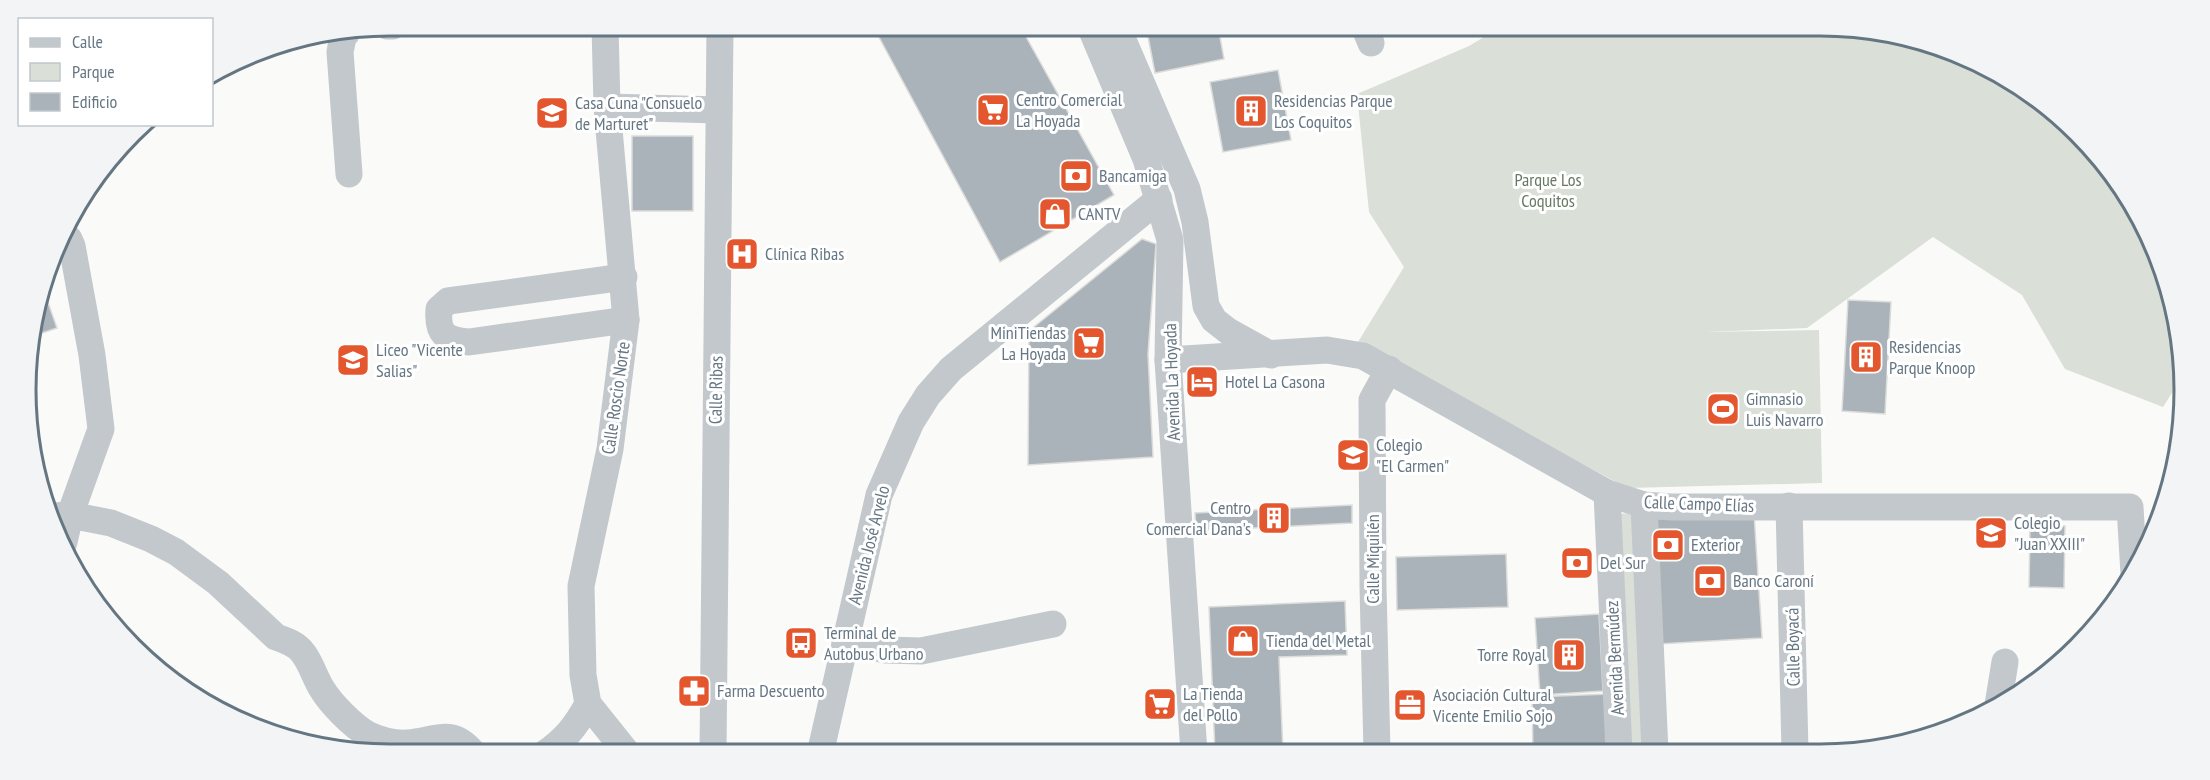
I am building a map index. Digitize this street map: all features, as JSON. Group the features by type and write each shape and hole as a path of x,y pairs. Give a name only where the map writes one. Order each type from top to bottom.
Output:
{"street":[{"name":"Calle Roscio Norte","path":"605,36 607,106 624,276 626,320 610,449 581,586 583,675 588,704 620,744"},
{"name":"Calle Ribas","path":"713,744 720,36"},
{"name":"Avenida La Hoyada","path":"1093,36 1146,159 1170,240 1168,360 1193,744"},
{"path":"1121,36 1187,189 1196,222 1206,306 1214,320 1228,332 1270,355"},
{"path":"343,39 340,52 349,174"},
{"path":"607,106 719,110"},
{"name":"Avenida José Arvelo","path":"822,744 879,495 911,422 928,395 951,369 1159,199"},
{"path":"69,241 92,355 101,429 61,515 111,523 176,552 224,589 276,637 287,641 303,653 324,692 356,728 363,732 382,740 407,743 428,738 448,738 463,744"},
{"path":"624,276 448,301 439,309 438,320 444,335 452,340 469,342 626,320"},
{"name":"Calle Campo Elías","path":"1168,360 1327,350 1363,356 1607,493 1644,505 1671,507 2130,507 2133,555"},
{"name":"Calle Miquilén","path":"1377,744 1372,587 1372,400 1389,369"},
{"name":"Avenida Bermúdez","path":"1607,493 1619,744"},
{"name":"Avenida Bermúdez","path":"1644,505 1655,744"},
{"name":"Calle Boyacá","path":"1789,506 1795,744"},
{"path":"845,642 886,650 921,651 1053,624"},
{"path":"1999,695 2004,662"},
{"path":"559,744 577,725 588,704"}],"green space":[{"name":"Parque Los Coquitos","path":"1486,36 1843,37 1912,48 1977,73 2017,96 2053,124 2101,174 2127,213 2147,255 2162,298 2171,344 2174,390 2163,407 2065,369 2022,295 1933,237 1807,328 1705,332 1819,330 1822,483 1627,488 1358,342 1404,267 1369,212 1357,94 1469,46"},
{"path":"1635,513 1644,744 1626,744 1617,514"}],"building":[{"name":"Centro Comercial La Hoyada","path":"878,36 1026,36 1114,195 1000,262"},
{"path":"1148,36 1220,36 1224,59 1155,73"},
{"name":"Residencias Parque Los Coquitos","path":"1278,70 1291,140 1223,152 1210,82"},
{"path":"632,136 693,136 693,211 632,211"},
{"name":"MiniTiendas La Hoyada","path":"1142,239 1156,244 1148,354 1153,457 1028,465 1029,331"},
{"name":"Residencias Parque Knoop","path":"1848,300 1891,302 1885,414 1842,411"},
{"path":"47,301 57,328 41,333"},
{"name":"Centro Comercial Dana's","path":"1352,505 1352,523 1196,531 1195,513"},
{"path":"1754,513 1762,638 1659,644 1651,519"},
{"path":"2030,526 2065,526 2064,588 2029,587"},
{"path":"1506,554 1508,607 1397,610 1396,557"},
{"path":"1345,601 1347,655 1279,657 1283,744 1215,744 1209,607"},
{"name":"Torre Royal","path":"1599,614 1603,691 1540,695 1535,618"},
{"path":"1609,694 1610,744 1533,744 1532,697"}],"place":[{"name":"Centro Comercial La Hoyada","path":"993,110"},
{"name":"Residencias Parque Los Coquitos","path":"1251,111"},
{"name":"Casa Cuna \"Consuelo de Marturet\"","path":"552,113"},
{"name":"Bancamiga","path":"1076,176"},
{"name":"CANTV","path":"1055,214"},
{"name":"Clínica Ribas","path":"742,254"},
{"name":"MiniTiendas La Hoyada","path":"1089,343"},
{"name":"Residencias Parque Knoop","path":"1866,357"},
{"name":"Liceo \"Vicente Salias\"","path":"353,360"},
{"name":"Hotel La Casona","path":"1202,382"},
{"name":"Gimnasio Luis Navarro","path":"1723,409"},
{"name":"Colegio \"El Carmen\"","path":"1353,455"},
{"name":"Centro Comercial Dana's","path":"1274,518"},
{"name":"Colegio \"Juan XXIII\"","path":"1991,533"},
{"name":"Exterior","path":"1668,545"},
{"name":"Del Sur","path":"1577,563"},
{"name":"Banco Caroní","path":"1710,581"},
{"name":"Tienda del Metal","path":"1243,641"},
{"name":"Terminal de Autobus Urbano","path":"801,643"},
{"name":"Torre Royal","path":"1569,655"},
{"name":"Farma Descuento","path":"694,691"},
{"name":"La Tienda del Pollo","path":"1160,704"},
{"name":"Asociación Cultural Vicente Emilio Sojo","path":"1410,705"}]}
